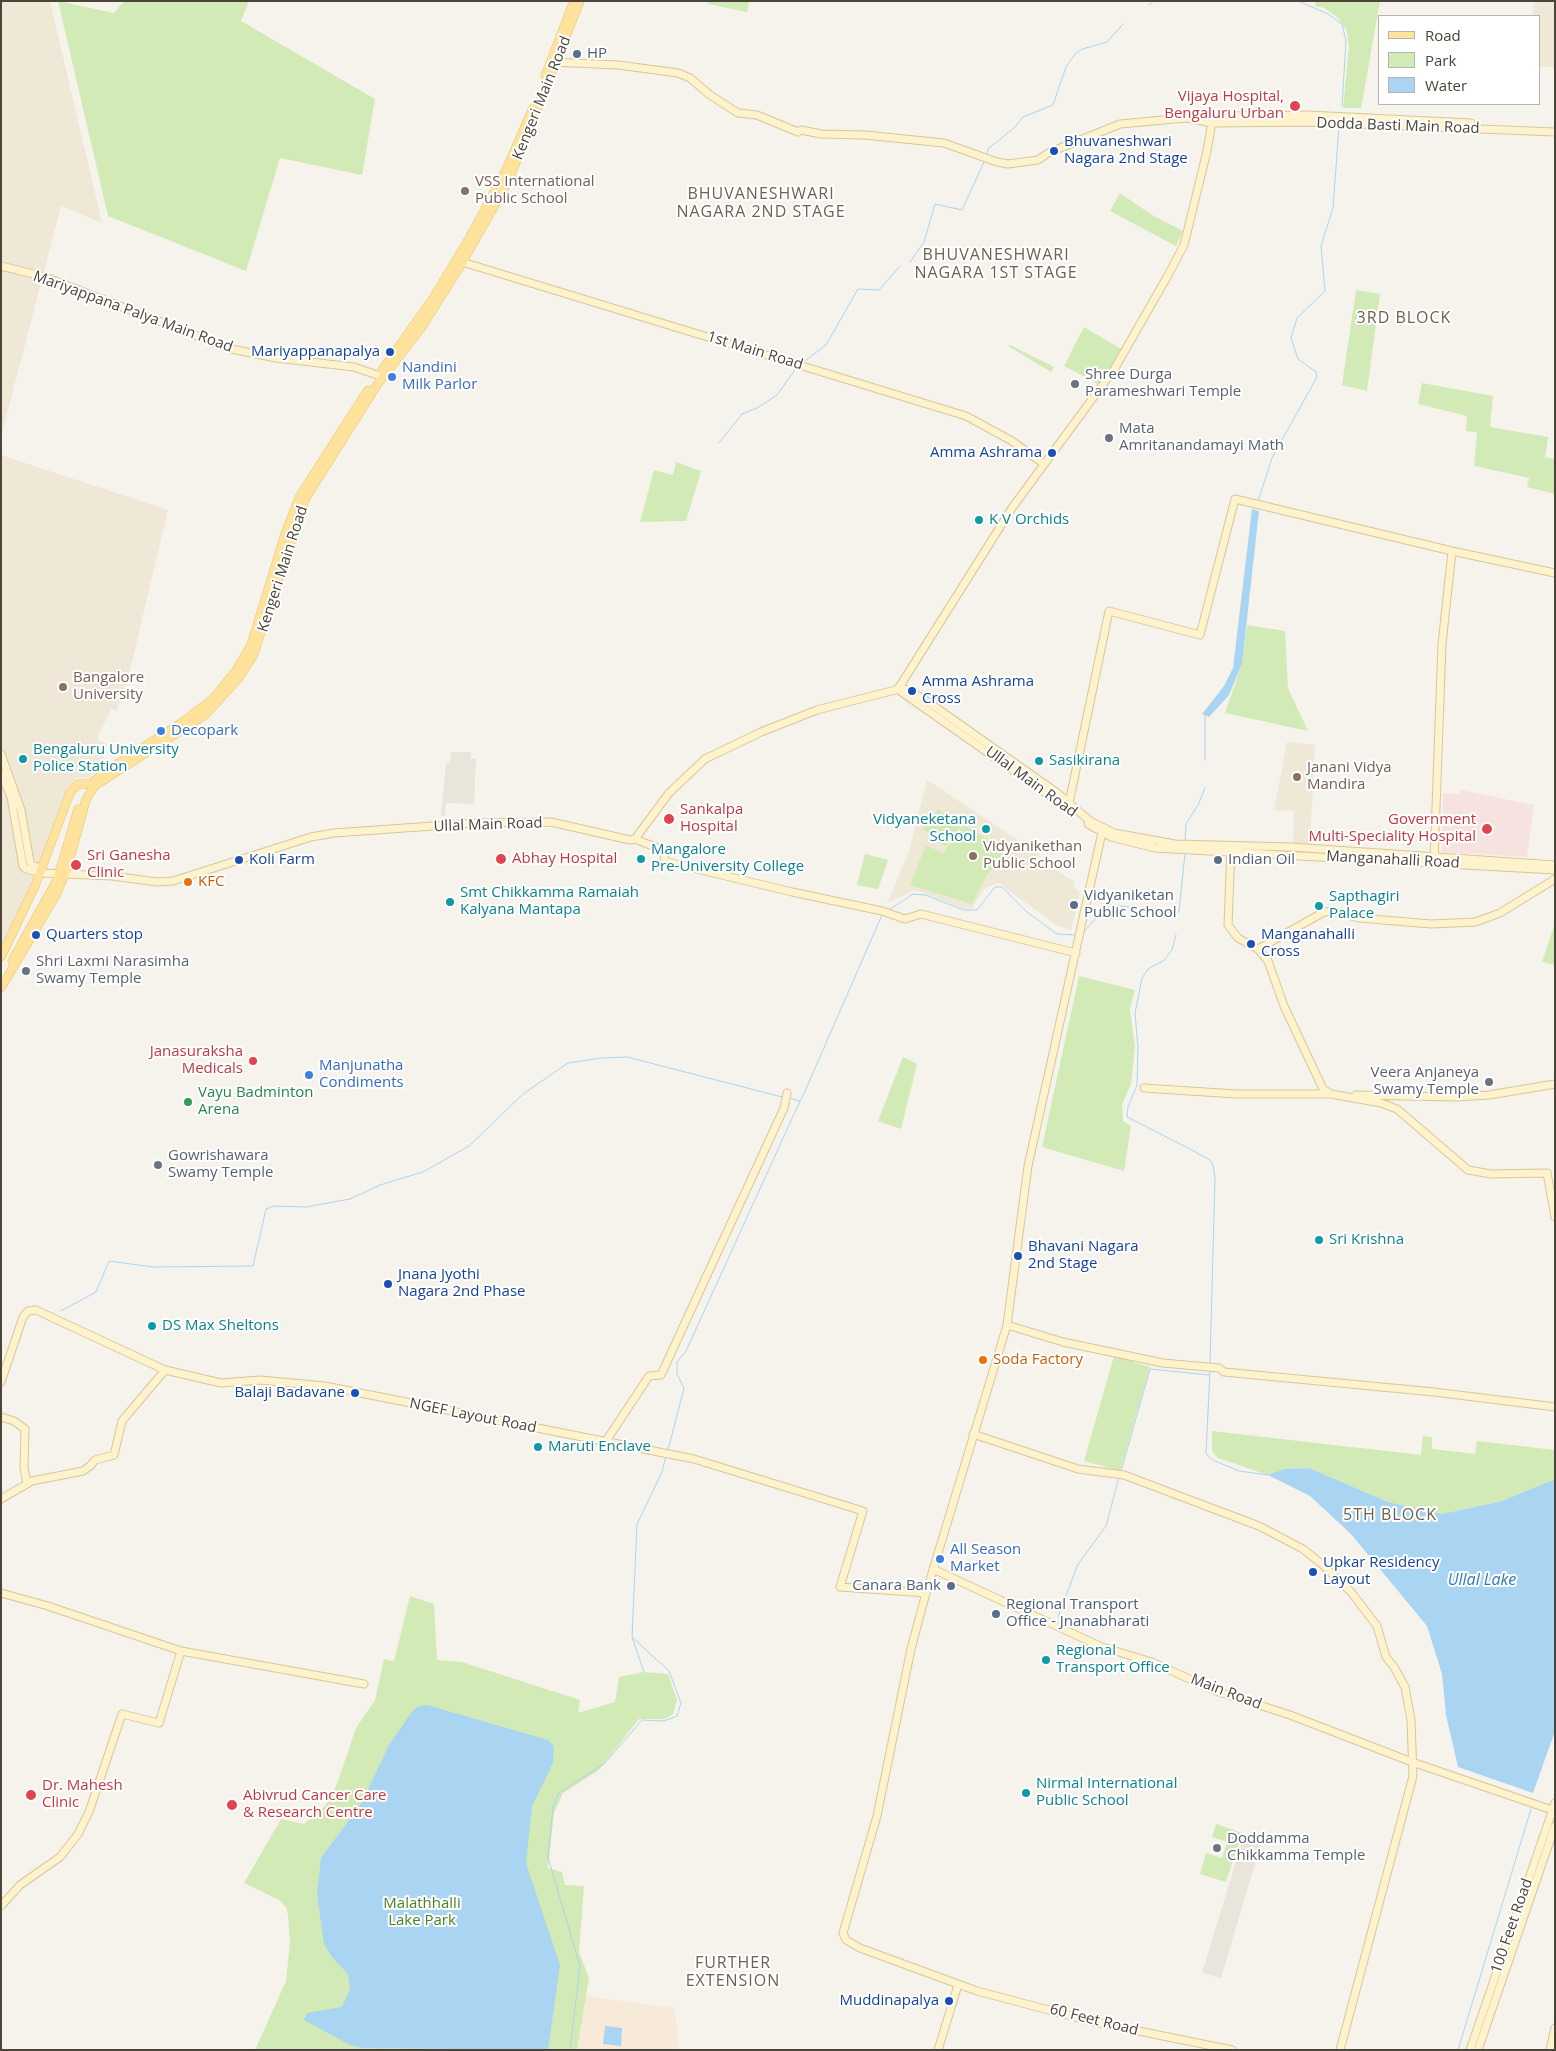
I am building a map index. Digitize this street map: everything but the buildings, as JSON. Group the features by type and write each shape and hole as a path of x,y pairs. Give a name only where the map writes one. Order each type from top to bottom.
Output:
{"main road":[{"name":"Kengeri Main Road","path":"553,63 574,1"},
{"name":"Kengeri Main Road","path":"1,988 42,922 63,871 82,795 108,770 181,723 214,698 251,645 300,496 459,261 506,170 580,1"},
{"path":"1,957 23,914 70,792 78,784 93,786"},
{"name":"Kengeri Main Road","path":"1,979 63,871"}],"street":[{"path":"553,63 618,65 678,73 690,78 710,95 738,113 757,115 798,132 800,130 821,134 865,135 944,143 1008,164 1038,160 1048,153 1120,124 1188,118 1213,120 1206,156 1180,252 1115,368 1012,508 898,689 817,710 761,732 705,759 669,794 635,839"},
{"name":"Dodda Basti Main Road","path":"1213,120 1344,116 1555,128"},
{"name":"Dodda Basti Main Road","path":"1213,120 1555,132"},
{"name":"1st Main Road","path":"459,261 966,416 1012,441 1044,464"},
{"name":"Mariyappana Palya Main Road","path":"1,266 42,276 230,349 276,358 354,367 381,376"},
{"path":"1069,806 1077,755 1109,611 1200,635 1235,499 1452,551 1555,573"},
{"path":"1434,859 1442,644 1452,551"},
{"name":"Ullal Main Road","path":"898,689 912,691 1102,830 1175,847 1188,848"},
{"path":"1,754 17,796 22,840 22,866 26,869 41,870"},
{"path":"1,772 11,798 22,840"},
{"name":"Ullal Main Road","path":"41,870 177,878 196,874 291,843 333,833 536,821 572,826 626,840 635,839 665,851 664,861 792,892 882,910 904,919 921,914 1076,953"},
{"path":"926,1593 1007,1325 1028,1166 1102,830"},
{"name":"Manganahalli Road","path":"1188,848 1231,848 1555,865"},
{"path":"1231,848 1228,925 1238,938 1258,949 1268,961 1284,1006 1311,1058 1319,1082 1326,1092 1381,1102 1396,1109 1468,1170 1491,1174 1547,1174 1555,1217"},
{"name":"Manganahalli Road","path":"1434,859 1555,870"},
{"path":"1258,949 1324,912 1332,911 1359,918 1432,924 1475,922 1500,913 1555,879"},
{"path":"1144,1088 1236,1094 1457,1097 1489,1095 1555,1084"},
{"path":"606,1441 649,1376 661,1375 786,1097"},
{"name":"NGEF Layout Road","path":"1,1382 23,1317 28,1311 36,1310 165,1370 224,1384 260,1380 325,1386 587,1440 606,1441 694,1459 863,1511 840,1587 926,1593"},
{"path":"1007,1325 1063,1342 1163,1363 1219,1368 1224,1372 1434,1392 1555,1406"},
{"path":"1,1499 27,1483 83,1471 94,1460 114,1455 122,1422 165,1370"},
{"path":"1,1417 14,1420 26,1429 24,1445 27,1483"},
{"path":"973,1434 1078,1468 1124,1475 1259,1526 1303,1549 1351,1592 1377,1626 1386,1658 1394,1667 1405,1688 1411,1720 1413,1776 1395,1852 1340,2050"},
{"name":"Main Road","path":"933,1569 1102,1647 1152,1662 1216,1691 1290,1715 1412,1762 1554,1808"},
{"path":"1,1593 48,1606 181,1651 364,1684"},
{"name":"60 Feet Road","path":"926,1593 911,1649 876,1816 843,1933 845,1936 850,1936 873,1951 958,1985 1094,2022 1232,2050"},
{"path":"1,1906 20,1885 60,1857 78,1834 89,1812 122,1714 159,1723 181,1651"},
{"name":"100 Feet Road","path":"1470,2050 1554,1808"},
{"name":"100 Feet Road","path":"1478,2050 1555,1826"},
{"path":"938,2050 958,1985"},
{"path":"1550,2050 1555,2028"}],"shaded area":[{"path":"1,1 50,1 102,223 61,206 1,437"},
{"path":"1535,1 1555,1 1555,67 1541,67 1541,15 1532,15"},
{"name":"Bangalore University","path":"1,455 168,510 131,666 117,711 111,709 97,739 107,744 99,770 88,778 78,777 69,786 57,814 42,880 1,946"},
{"name":"Janani Vidya Mandira","path":"1287,742 1315,745 1310,844 1293,843 1294,811 1274,810"},
{"path":"451,752 471,752 471,759 476,759 474,804 446,803 445,816 441,816 446,763 450,763"},
{"name":"Vidyanikethan Public School","path":"927,780 1039,854 1038,858 1075,882 1073,887 1080,892 1071,930 1056,925 999,883 985,888 972,908 965,909 915,890 887,903 909,851"},
{"name":"Government Multi-Speciality Hospital","path":"1461,790 1534,805 1527,857 1442,852 1443,793 1460,794"},
{"path":"1244,1835 1262,1840 1221,1978 1202,1973"},
{"path":"586,1996 675,2008 679,2050 577,2049"}],"green space":[{"path":"58,1 114,13 124,1 249,1 241,21 375,99 362,175 280,158 246,271 108,216"},
{"path":"708,1 749,1 747,12 708,4"},
{"path":"1315,1 1380,1 1361,108 1343,108 1349,47 1347,31 1338,18 1325,8 1315,6"},
{"path":"1120,193 1152,215 1183,231 1176,246 1110,211"},
{"path":"1356,290 1380,294 1367,391 1342,385"},
{"path":"1084,327 1123,350 1100,385 1064,366"},
{"path":"1010,345 1054,367 1051,372 1008,346"},
{"path":"1422,383 1493,396 1490,427 1548,437 1545,457 1555,459 1555,494 1527,487 1529,478 1474,466 1477,432 1466,431 1467,416 1418,404"},
{"path":"676,462 701,471 686,521 640,522 654,470 673,475"},
{"path":"1247,625 1285,631 1288,688 1308,731 1225,713 1242,664"},
{"path":"938,809 961,826 946,847 923,829"},
{"path":"964,825 1006,851 987,875 972,904 910,885 926,845 943,853"},
{"path":"865,854 888,860 878,889 857,885"},
{"path":"1555,923 1555,965 1542,962"},
{"path":"1079,976 1135,990 1130,1009 1135,1047 1131,1084 1122,1105 1123,1121 1131,1126 1124,1171 1042,1147"},
{"path":"903,1057 917,1064 901,1129 878,1121"},
{"path":"1114,1356 1150,1367 1120,1471 1084,1461"},
{"path":"1212,1431 1421,1455 1423,1436 1432,1437 1432,1449 1475,1454 1477,1441 1555,1450 1555,1479 1502,1501 1442,1514 1388,1502 1309,1468 1284,1469 1268,1475 1218,1458 1212,1451"},
{"name":"Malathhalli Lake Park","path":"410,1596 434,1604 437,1660 462,1662 580,1700 578,1713 615,1702 619,1677 644,1672 668,1674 677,1700 673,1714 665,1719 639,1719 599,1770 563,1793 554,1813 548,1868 562,1872 565,1885 584,1886 579,1952 589,1978 577,2050 255,2050 286,1981 290,1942 286,1907 279,1900 244,1883 281,1819 304,1824 325,1806 337,1784 356,1728 375,1700 384,1659 394,1661"},
{"path":"1216,1824 1242,1833 1226,1882 1200,1874 1206,1853 1222,1858 1227,1842 1212,1837"}],"water":[{"path":"1252,509 1259,511 1242,664 1229,695 1209,717 1202,714 1224,686 1233,668"},
{"name":"Ullal Lake","path":"1309,1468 1388,1502 1442,1514 1502,1501 1555,1479 1555,1731 1533,1793 1458,1767 1446,1715 1442,1674 1427,1626 1351,1534 1310,1496 1268,1475 1284,1469"},
{"name":"Malathhalli Lake Park","path":"427,1705 548,1740 554,1746 553,1763 532,1806 526,1863 560,1965 548,2050 363,2048 350,2045 304,2020 307,2013 342,2007 350,1989 348,1974 332,1957 324,1944 317,1894 321,1858 361,1804 389,1745 411,1713 417,1707"},
{"path":"605,2026 622,2028 621,2046 603,2044"}],"waterway":[{"path":"1149,5 1154,1"},
{"path":"1298,1 1328,14 1342,24 1346,41 1342,106"},
{"path":"986,155 989,148 1014,128 1023,117 1053,105 1066,67 1075,54 1082,49 1107,42 1123,24"},
{"path":"1258,501 1272,458 1317,377 1316,372 1298,359 1291,338 1297,318 1325,291 1321,246 1333,208 1339,127"},
{"path":"910,262 924,242 935,204 962,210 984,162"},
{"path":"802,363 826,345 858,289 879,290 900,266"},
{"path":"719,443 742,414 757,408 777,395 797,367"},
{"path":"1205,716 1205,760"},
{"path":"1185,842 1186,824 1198,805 1205,788"},
{"path":"1082,934 1108,904 1166,913 1179,912 1185,853"},
{"path":"889,910 913,894 925,895 964,910 977,910 995,887 1002,887 1028,913 1057,934 1075,935"},
{"path":"789,1098 800,1101 802,1098 882,915"},
{"path":"1176,935 1172,950 1163,961 1149,968 1142,978 1135,1013 1138,1047 1137,1085 1128,1107 1127,1117 1210,1160 1213,1165 1215,1178 1210,1363"},
{"path":"61,1311 96,1292 109,1261 153,1267 253,1266 266,1209 274,1206 306,1207 350,1199 380,1185 423,1172 469,1146 523,1094 568,1063 601,1058 627,1057 782,1097"},
{"path":"668,1450 684,1388 677,1374 677,1362 686,1351 800,1101"},
{"path":"1121,1471 1150,1369 1209,1375"},
{"path":"1210,1370 1206,1454 1213,1460 1239,1471 1268,1475"},
{"path":"644,1672 632,1637 637,1524 662,1472 666,1456"},
{"path":"1058,1617 1078,1564 1106,1526 1119,1477"},
{"path":"570,2050 580,1966 548,1857 553,1807 559,1793 604,1764 642,1720 664,1721 677,1716 681,1703 669,1671 633,1638"},
{"path":"1458,2050 1531,1809"}],"place":[{"name":"HP","path":"577,54"},
{"name":"Vijaya Hospital, Bengaluru Urban","path":"1295,106"},
{"name":"Bhuvaneshwari Nagara 2nd Stage","path":"1054,151"},
{"name":"VSS International Public School","path":"465,191"},
{"name":"Mariyappanapalya","path":"390,352"},
{"name":"Nandini Milk Parlor","path":"392,377"},
{"name":"Shree Durga Parameshwari Temple","path":"1075,384"},
{"name":"Mata Amritanandamayi Math","path":"1109,438"},
{"name":"Amma Ashrama","path":"1052,453"},
{"name":"K V Orchids","path":"979,520"},
{"name":"Bangalore University","path":"63,687"},
{"name":"Amma Ashrama Cross","path":"912,691"},
{"name":"Decopark","path":"161,731"},
{"name":"Bengaluru University Police Station","path":"23,759"},
{"name":"Sasikirana","path":"1039,761"},
{"name":"Janani Vidya Mandira","path":"1297,777"},
{"name":"Sankalpa Hospital","path":"669,819"},
{"name":"Vidyaneketana School","path":"986,829"},
{"name":"Government Multi-Speciality Hospital","path":"1487,829"},
{"name":"Vidyanikethan Public School","path":"973,856"},
{"name":"Abhay Hospital","path":"501,859"},
{"name":"Mangalore Pre-University College","path":"641,859"},
{"name":"Koli Farm","path":"239,860"},
{"name":"Indian Oil","path":"1218,860"},
{"name":"Sri Ganesha Clinic","path":"76,865"},
{"name":"KFC","path":"188,882"},
{"name":"Smt Chikkamma Ramaiah Kalyana Mantapa","path":"450,902"},
{"name":"Vidyaniketan Public School","path":"1074,905"},
{"name":"Sapthagiri Palace","path":"1319,906"},
{"name":"Quarters stop","path":"36,935"},
{"name":"Manganahalli Cross","path":"1251,944"},
{"name":"Shri Laxmi Narasimha Swamy Temple","path":"26,971"},
{"name":"Janasuraksha Medicals","path":"253,1061"},
{"name":"Manjunatha Condiments","path":"309,1075"},
{"name":"Veera Anjaneya Swamy Temple","path":"1489,1082"},
{"name":"Vayu Badminton Arena","path":"188,1102"},
{"name":"Gowrishawara Swamy Temple","path":"158,1165"},
{"name":"Sri Krishna","path":"1319,1240"},
{"name":"Bhavani Nagara 2nd Stage","path":"1018,1256"},
{"name":"Jnana Jyothi Nagara 2nd Phase","path":"388,1284"},
{"name":"DS Max Sheltons","path":"152,1326"},
{"name":"Soda Factory","path":"983,1360"},
{"name":"Balaji Badavane","path":"355,1393"},
{"name":"Maruti Enclave","path":"538,1447"},
{"name":"All Season Market","path":"940,1559"},
{"name":"Upkar Residency Layout","path":"1313,1572"},
{"name":"Canara Bank","path":"951,1586"},
{"name":"Regional Transport Office - Jnanabharati","path":"996,1614"},
{"name":"Regional Transport Office","path":"1046,1660"},
{"name":"Nirmal International Public School","path":"1026,1793"},
{"name":"Dr. Mahesh Clinic","path":"31,1795"},
{"name":"Abivrud Cancer Care & Research Centre","path":"232,1805"},
{"name":"Doddamma Chikkamma Temple","path":"1217,1848"},
{"name":"Muddinapalya","path":"949,2001"}],"district":[{"name":"BHUVANESHWARI NAGARA 2ND STAGE","path":"761,203"},
{"name":"BHUVANESHWARI NAGARA 1ST STAGE","path":"996,264"},
{"name":"3RD BLOCK","path":"1404,318"},
{"name":"5TH BLOCK","path":"1390,1515"},
{"name":"FURTHER EXTENSION","path":"733,1972"}]}
